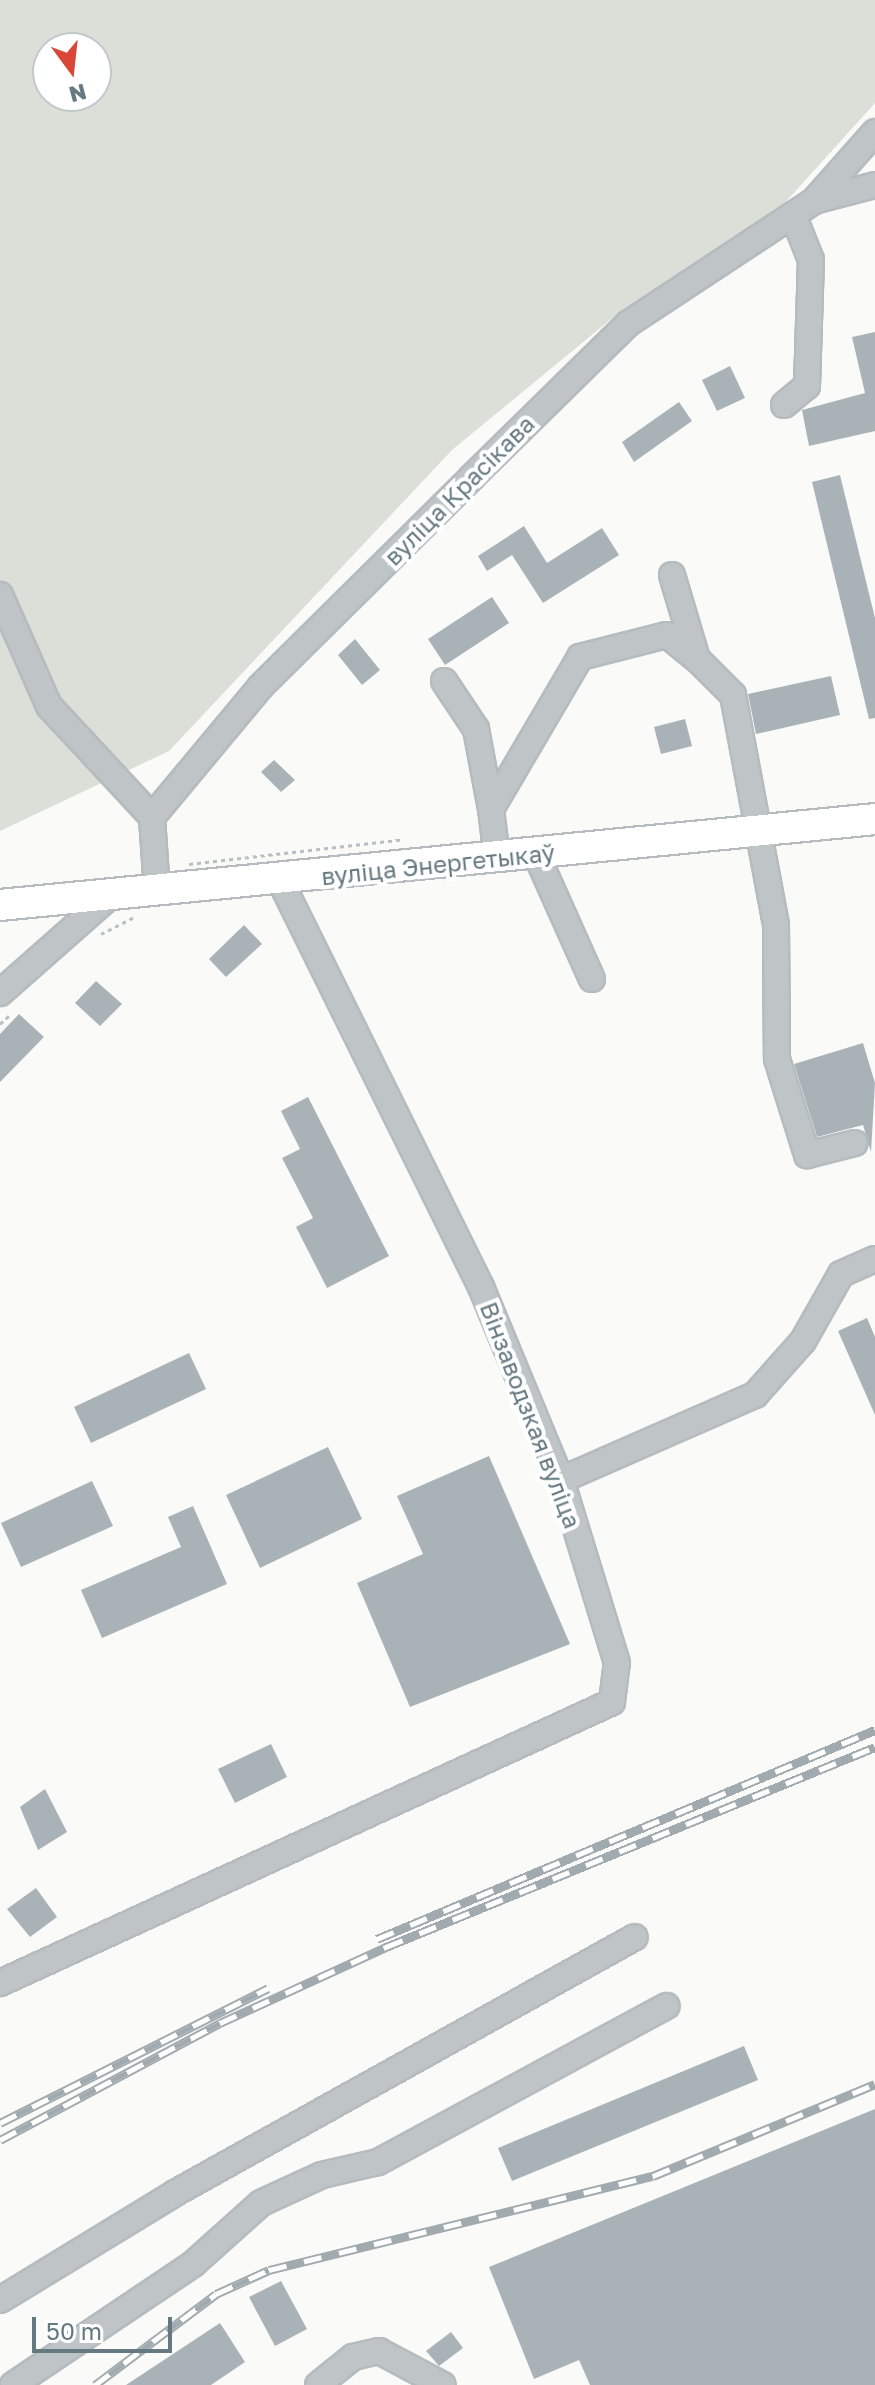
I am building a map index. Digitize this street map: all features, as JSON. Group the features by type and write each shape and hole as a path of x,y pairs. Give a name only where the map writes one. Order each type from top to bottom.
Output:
{"main road":[{"name":"вуліца Энергетыкаў","path":"0,905 280,880 875,819"}],"street":[{"name":"вуліца Красікава","path":"152,817 261,686 629,323 795,220 875,132"},
{"path":"814,201 875,185"},
{"path":"784,405 807,386 811,260 795,220"},
{"path":"672,575 697,659"},
{"path":"0,595 49,706 152,817 157,891"},
{"path":"491,809 580,657 667,635 697,659 733,695 763,830 760,858 776,925 777,1059 807,1155 855,1143"},
{"path":"444,681 476,729 497,858"},
{"path":"536,854 592,979"},
{"name":"Вінзаводзкая вуліца","path":"0,1983 612,1702 617,1663 561,1480 481,1287 280,880"},
{"path":"0,993 110,896"},
{"path":"561,1480 755,1395 803,1341 841,1274 875,1259"},
{"path":"0,2300 175,2193 635,1937"},
{"path":"13,2385 193,2264 261,2203 322,2175 378,2162 666,2006"},
{"path":"318,2385 353,2357 379,2351 443,2385"}],"shaded area":[{"path":"0,0 875,0 875,103 782,206 622,310 452,450 169,751 0,831"}],"building":[{"path":"875,332 875,431 809,446 802,410 865,393 852,337"},
{"path":"730,366 745,398 717,411 702,380"},
{"path":"679,402 692,421 634,462 622,442"},
{"path":"840,475 875,618 875,718 869,719 812,482"},
{"path":"524,526 547,563 602,528 619,555 543,603 512,555 487,571 478,556"},
{"path":"492,597 509,623 445,665 428,639"},
{"path":"355,639 380,670 362,685 338,655"},
{"path":"831,676 840,715 756,734 748,694"},
{"path":"685,719 692,746 661,754 654,727"},
{"path":"274,760 295,780 281,792 261,772"},
{"path":"244,925 262,944 226,977 209,959"},
{"path":"96,981 122,1004 100,1026 75,1003"},
{"path":"19,1014 44,1037 0,1082 0,1034"},
{"path":"863,1043 875,1083 871,1152 863,1125 817,1137 794,1064"},
{"path":"308,1097 389,1256 327,1288 296,1227 313,1218 282,1158 300,1149 281,1111"},
{"path":"867,1318 875,1337 875,1415 838,1331"},
{"path":"189,1353 206,1389 91,1443 74,1407"},
{"path":"328,1447 362,1519 260,1568 226,1495"},
{"path":"489,1456 570,1644 410,1707 357,1583 423,1554 397,1496"},
{"path":"92,1481 113,1526 21,1567 1,1523"},
{"path":"193,1506 227,1584 102,1638 81,1590 181,1547 168,1517"},
{"path":"271,1744 287,1777 235,1803 218,1769"},
{"path":"45,1789 67,1832 38,1850 20,1807"},
{"path":"36,1888 57,1917 30,1937 7,1909"},
{"path":"744,2046 758,2080 512,2181 498,2148"},
{"path":"875,2109 875,2385 590,2385 579,2360 534,2379 489,2267"},
{"path":"281,2281 307,2329 275,2346 249,2297"},
{"path":"220,2323 245,2362 211,2385 126,2385"},
{"path":"451,2332 463,2348 439,2366 426,2351"}],"railway":[{"path":"377,1939 875,1730"},
{"path":"0,2140 220,2023 386,1947 875,1747"},
{"path":"0,2123 268,1988"},
{"path":"95,2385 216,2294 269,2270 653,2176 875,2084"}]}
